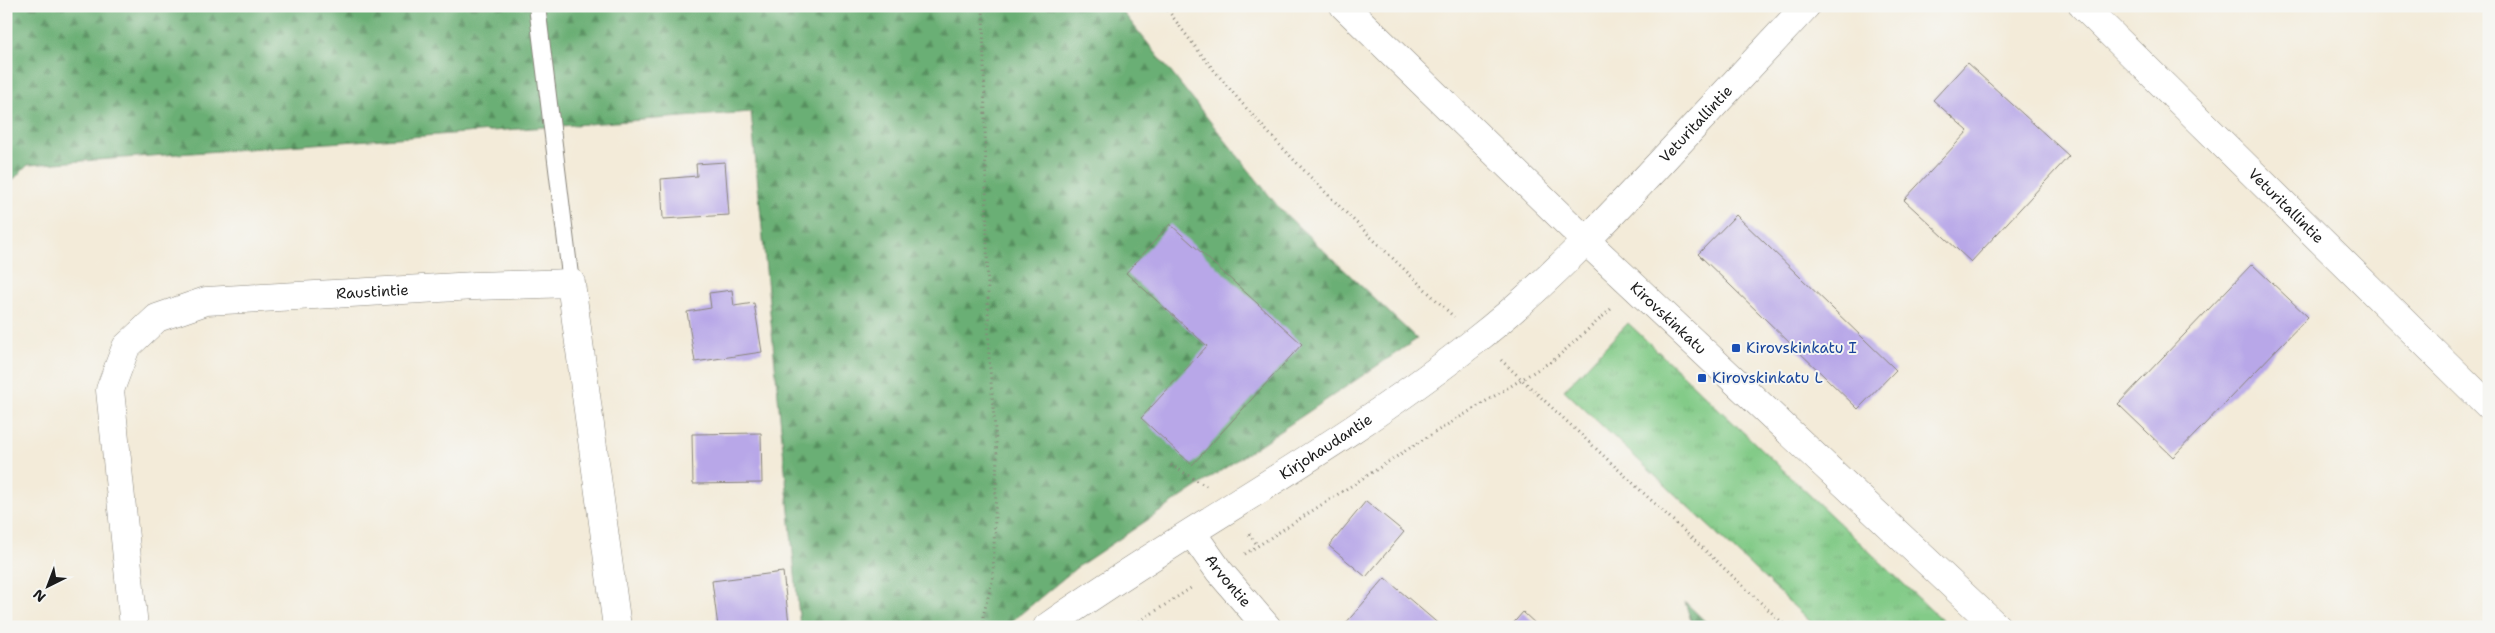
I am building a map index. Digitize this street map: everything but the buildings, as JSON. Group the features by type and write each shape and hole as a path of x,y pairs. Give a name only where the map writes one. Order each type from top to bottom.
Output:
{"street":[{"name":"Kirovskinkatu","path":"1344,6 1586,241 1997,627"},
{"name":"Veturitallintie","path":"1586,241 1806,6"},
{"name":"Veturitallintie","path":"2083,6 2489,406"},
{"name":"Kirjohaudantie","path":"1047,627 1096,592 1192,533 1416,386 1477,339 1586,241"},
{"name":"Raustintie","path":"134,627 110,390 126,347 157,318 206,301 475,286 571,283"},
{"path":"571,283 617,627"},
{"name":"Arvontie","path":"1192,533 1219,571 1267,627"}],"lane":[{"path":"537,6 571,283"}],"path":[{"path":"983,6 989,358 997,454 994,578 983,616 983,627"},
{"path":"1131,627 1424,439 1556,359 1636,286"}],"green space":[{"path":"6,6 1118,6 1280,209 1417,339 1076,568 1005,627 800,627 751,112 28,165 6,187"},
{"path":"1628,323 1949,627 1816,627 1564,390"},
{"path":"1685,602 1711,627 1693,627"}],"place":[{"name":"Kirovskinkatu I","path":"1736,348"},
{"name":"Kirovskinkatu L","path":"1702,378"}]}
